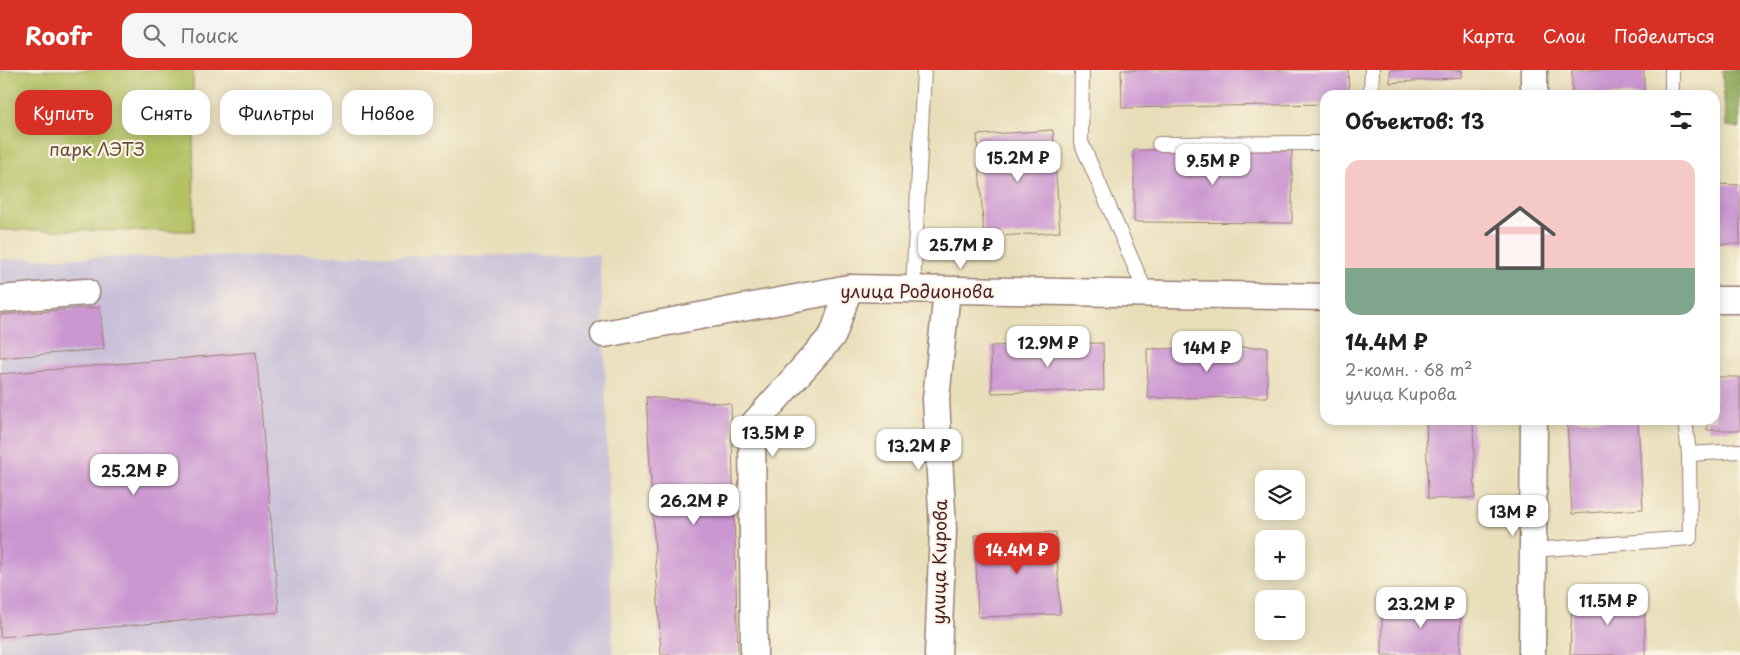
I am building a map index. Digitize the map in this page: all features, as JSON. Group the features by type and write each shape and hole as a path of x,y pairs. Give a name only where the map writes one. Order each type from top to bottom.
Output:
{"street":[{"path":"1534,70 1534,90"},
{"name":"улица Родионова","path":"604,334 849,288 1320,297"},
{"path":"754,655 752,426 833,335 849,288"},
{"name":"улица Кирова","path":"938,655 943,528 936,399 947,290"},
{"path":"0,299 86,292"},
{"path":"1720,300 1740,300"},
{"path":"1532,655 1534,425"}],"lane":[{"path":"913,288 924,70"},
{"path":"1082,70 1081,142 1147,295"},
{"path":"1371,90 1372,70"},
{"path":"1672,70 1672,90"},
{"path":"1159,144 1320,143"},
{"path":"1534,550 1690,538 1689,454 1686,425"},
{"path":"1689,454 1740,451"}],"shaded area":[{"path":"599,255 604,334 613,655 0,655 0,259"}],"green space":[{"name":"парк ЛЭТЗ","path":"0,70 193,70 193,90 122,90 122,135 193,135 194,231 0,230"},
{"path":"1722,70 1740,70 1740,128 1726,126"}],"building":[{"path":"1121,70 1348,70 1349,90 1320,90 1320,104 1122,108"},
{"path":"1390,70 1462,70 1462,77 1390,83"},
{"path":"1572,70 1644,70 1644,90 1572,90"},
{"path":"1053,130 1060,232 984,237 977,135"},
{"path":"1134,150 1292,151 1292,223 1134,222"},
{"path":"1720,184 1740,185 1740,244 1720,244"},
{"path":"100,307 104,349 0,358 0,315"},
{"path":"1103,343 1104,390 992,393 991,346"},
{"path":"1267,347 1267,397 1148,398 1147,349"},
{"path":"256,352 279,612 0,637 0,374"},
{"path":"1720,377 1740,377 1740,430 1707,430 1707,425 1720,425"},
{"path":"646,397 731,404 738,655 661,655"},
{"path":"1426,425 1473,425 1475,498 1428,499"},
{"path":"1567,425 1638,425 1643,509 1572,514"},
{"path":"1056,532 1060,614 978,617 975,535"},
{"path":"1645,595 1645,655 1570,655 1572,597"},
{"path":"1382,602 1461,604 1460,655 1382,655"}]}
